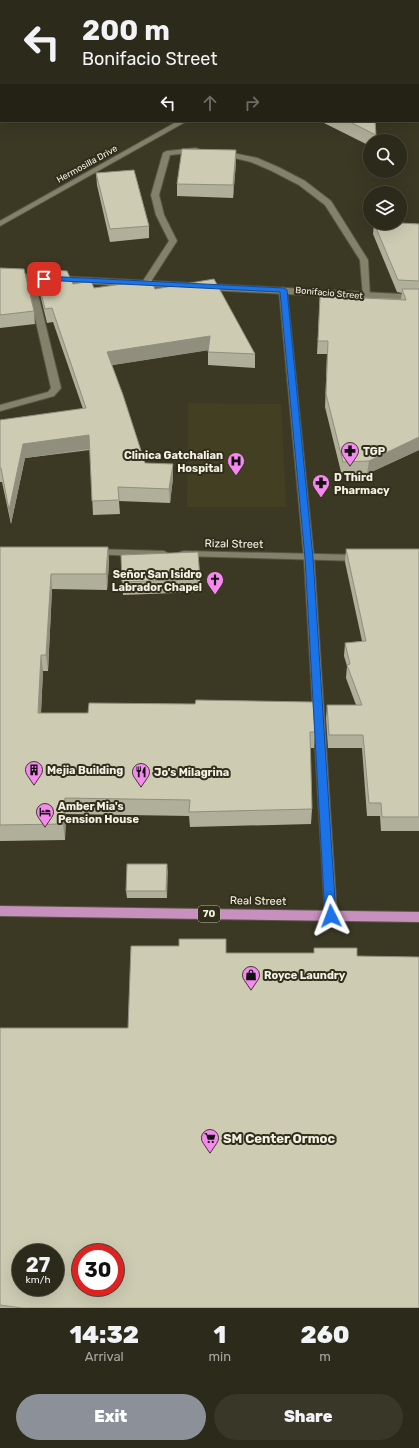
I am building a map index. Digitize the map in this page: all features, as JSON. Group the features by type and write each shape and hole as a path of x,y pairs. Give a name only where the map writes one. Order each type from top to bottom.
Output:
{"highway":[{"name":"Real Street","path":"0,910 419,917"}],"street":[{"name":"Hermosilla Drive","path":"0,224 181,122"},
{"path":"145,284 173,241 160,215 155,195 167,153 187,150 210,150 254,160 275,169 302,183 328,203 364,260 367,296"},
{"name":"Bonifacio Street","path":"0,276 419,298"},
{"path":"0,408 51,394 56,388 30,278"},
{"path":"284,290 309,558 331,916"},
{"name":"Rizal Street","path":"87,552 309,558 372,558"}],"shaded area":[{"name":"Clinica Gatchalian Hospital","path":"188,403 281,404 286,507 187,507"}],"building":[{"path":"350,122 375,122 376,134"},
{"path":"182,149 236,150 233,185 177,184"},
{"path":"134,170 149,226 110,229 96,173"},
{"path":"407,223 419,224 419,281 398,280 377,230 407,230"},
{"path":"0,268 24,269 34,311 0,315"},
{"path":"35,269 67,271 73,284 91,281 94,288 151,280 155,289 214,279 255,354 208,352 210,336 107,352 123,395 145,463 173,464 169,489 118,487 119,500 92,501 89,435 23,444 9,510 0,468 0,420 86,408 52,308 45,309"},
{"path":"402,289 419,289 419,437 369,461 343,462 326,394 328,341 318,341 320,296 406,300"},
{"path":"0,547 108,547 106,574 51,574 46,655 41,655 38,713 88,713 89,703 195,704 196,700 313,702 315,732 310,732 312,809 189,812 190,800 65,798 63,824 0,825"},
{"path":"346,549 419,549 419,817 382,817 381,803 369,803 363,735 329,735 327,705 362,705 347,665 350,664 345,643 366,641"},
{"path":"198,552 200,579 122,582 121,555"},
{"path":"127,864 167,864 166,891 126,891"},
{"name":"SM Center Ormoc","path":"179,939 226,939 226,953 314,953 314,948 357,948 357,956 419,957 419,1308 22,1308 0,1305 0,1028 128,1028 131,946 179,946"}],"place":[{"name":"TGP","path":"350,466"},
{"name":"Clinica Gatchalian Hospital","path":"236,476"},
{"name":"D Third Pharmacy","path":"321,498"},
{"name":"Señor San Isidro Labrador Chapel","path":"215,595"},
{"name":"Mejia Building","path":"34,785"},
{"name":"Jo's Milagrina","path":"141,787"},
{"name":"Amber Mia's Pension House","path":"45,827"},
{"name":"Royce Laundry","path":"251,990"},
{"name":"SM Center Ormoc","path":"210,1153"}],"route":[{"path":"44,279 284,290 309,558 331,916"}]}
